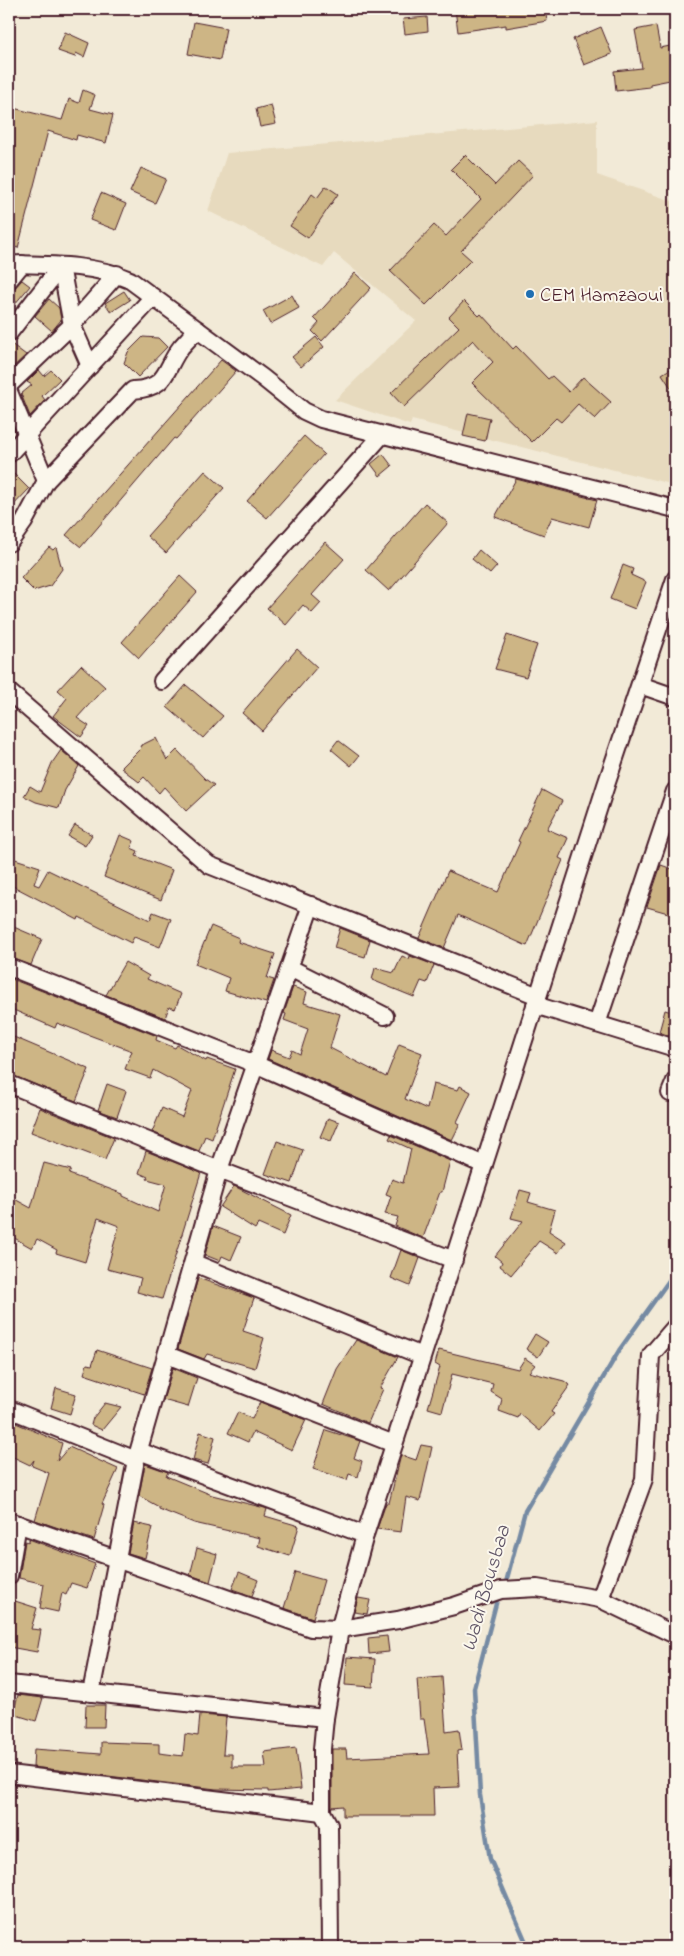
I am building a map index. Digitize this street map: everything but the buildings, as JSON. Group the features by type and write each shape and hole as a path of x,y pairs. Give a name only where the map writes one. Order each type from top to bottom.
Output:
{"street":[{"path":"9,280 15,264 61,266 116,274 130,280 304,411 321,419 675,509"},
{"path":"61,266 72,326 90,366"},
{"path":"9,333 61,266"},
{"path":"9,385 72,326 116,274"},
{"path":"9,454 153,297"},
{"path":"9,543 24,522 46,481 133,390 149,389 167,374 181,347 198,330"},
{"path":"9,392 46,481"},
{"path":"162,681 382,435"},
{"path":"330,1947 328,1825 322,1812 322,1749 325,1718 340,1630 365,1534 675,579"},
{"path":"640,685 675,697"},
{"path":"9,692 209,865 537,1001 597,1024 675,1048"},
{"path":"597,1024 675,791"},
{"path":"90,1693 137,1455 194,1263 219,1170 311,906"},
{"path":"9,967 255,1064 484,1165"},
{"path":"290,968 385,1016"},
{"path":"9,1084 219,1170 454,1260"},
{"path":"194,1263 422,1356"},
{"path":"600,1599 644,1479 651,1355 675,1327"},
{"path":"167,1355 394,1444"},
{"path":"9,1409 365,1534"},
{"path":"9,1576 13,1522 311,1628 340,1630 398,1620 454,1606 501,1590 537,1588 600,1599 675,1635"},
{"path":"9,1684 325,1718"},
{"path":"9,1774 322,1812"}],"shaded area":[{"name":"CEM Hamzaoui","path":"597,120 597,175 675,202 675,485 412,420 410,425 335,400 416,321 334,253 323,267 208,211 227,153"}],"waterway":[{"name":"Wadi Bousbaa","path":"505,1586 525,1511 620,1349 675,1272"},
{"name":"Wadi Bousbaa","path":"498,1596 474,1688 480,1795 490,1859 528,1947"}],"place":[{"name":"CEM Hamzaoui","path":"530,294"}]}
